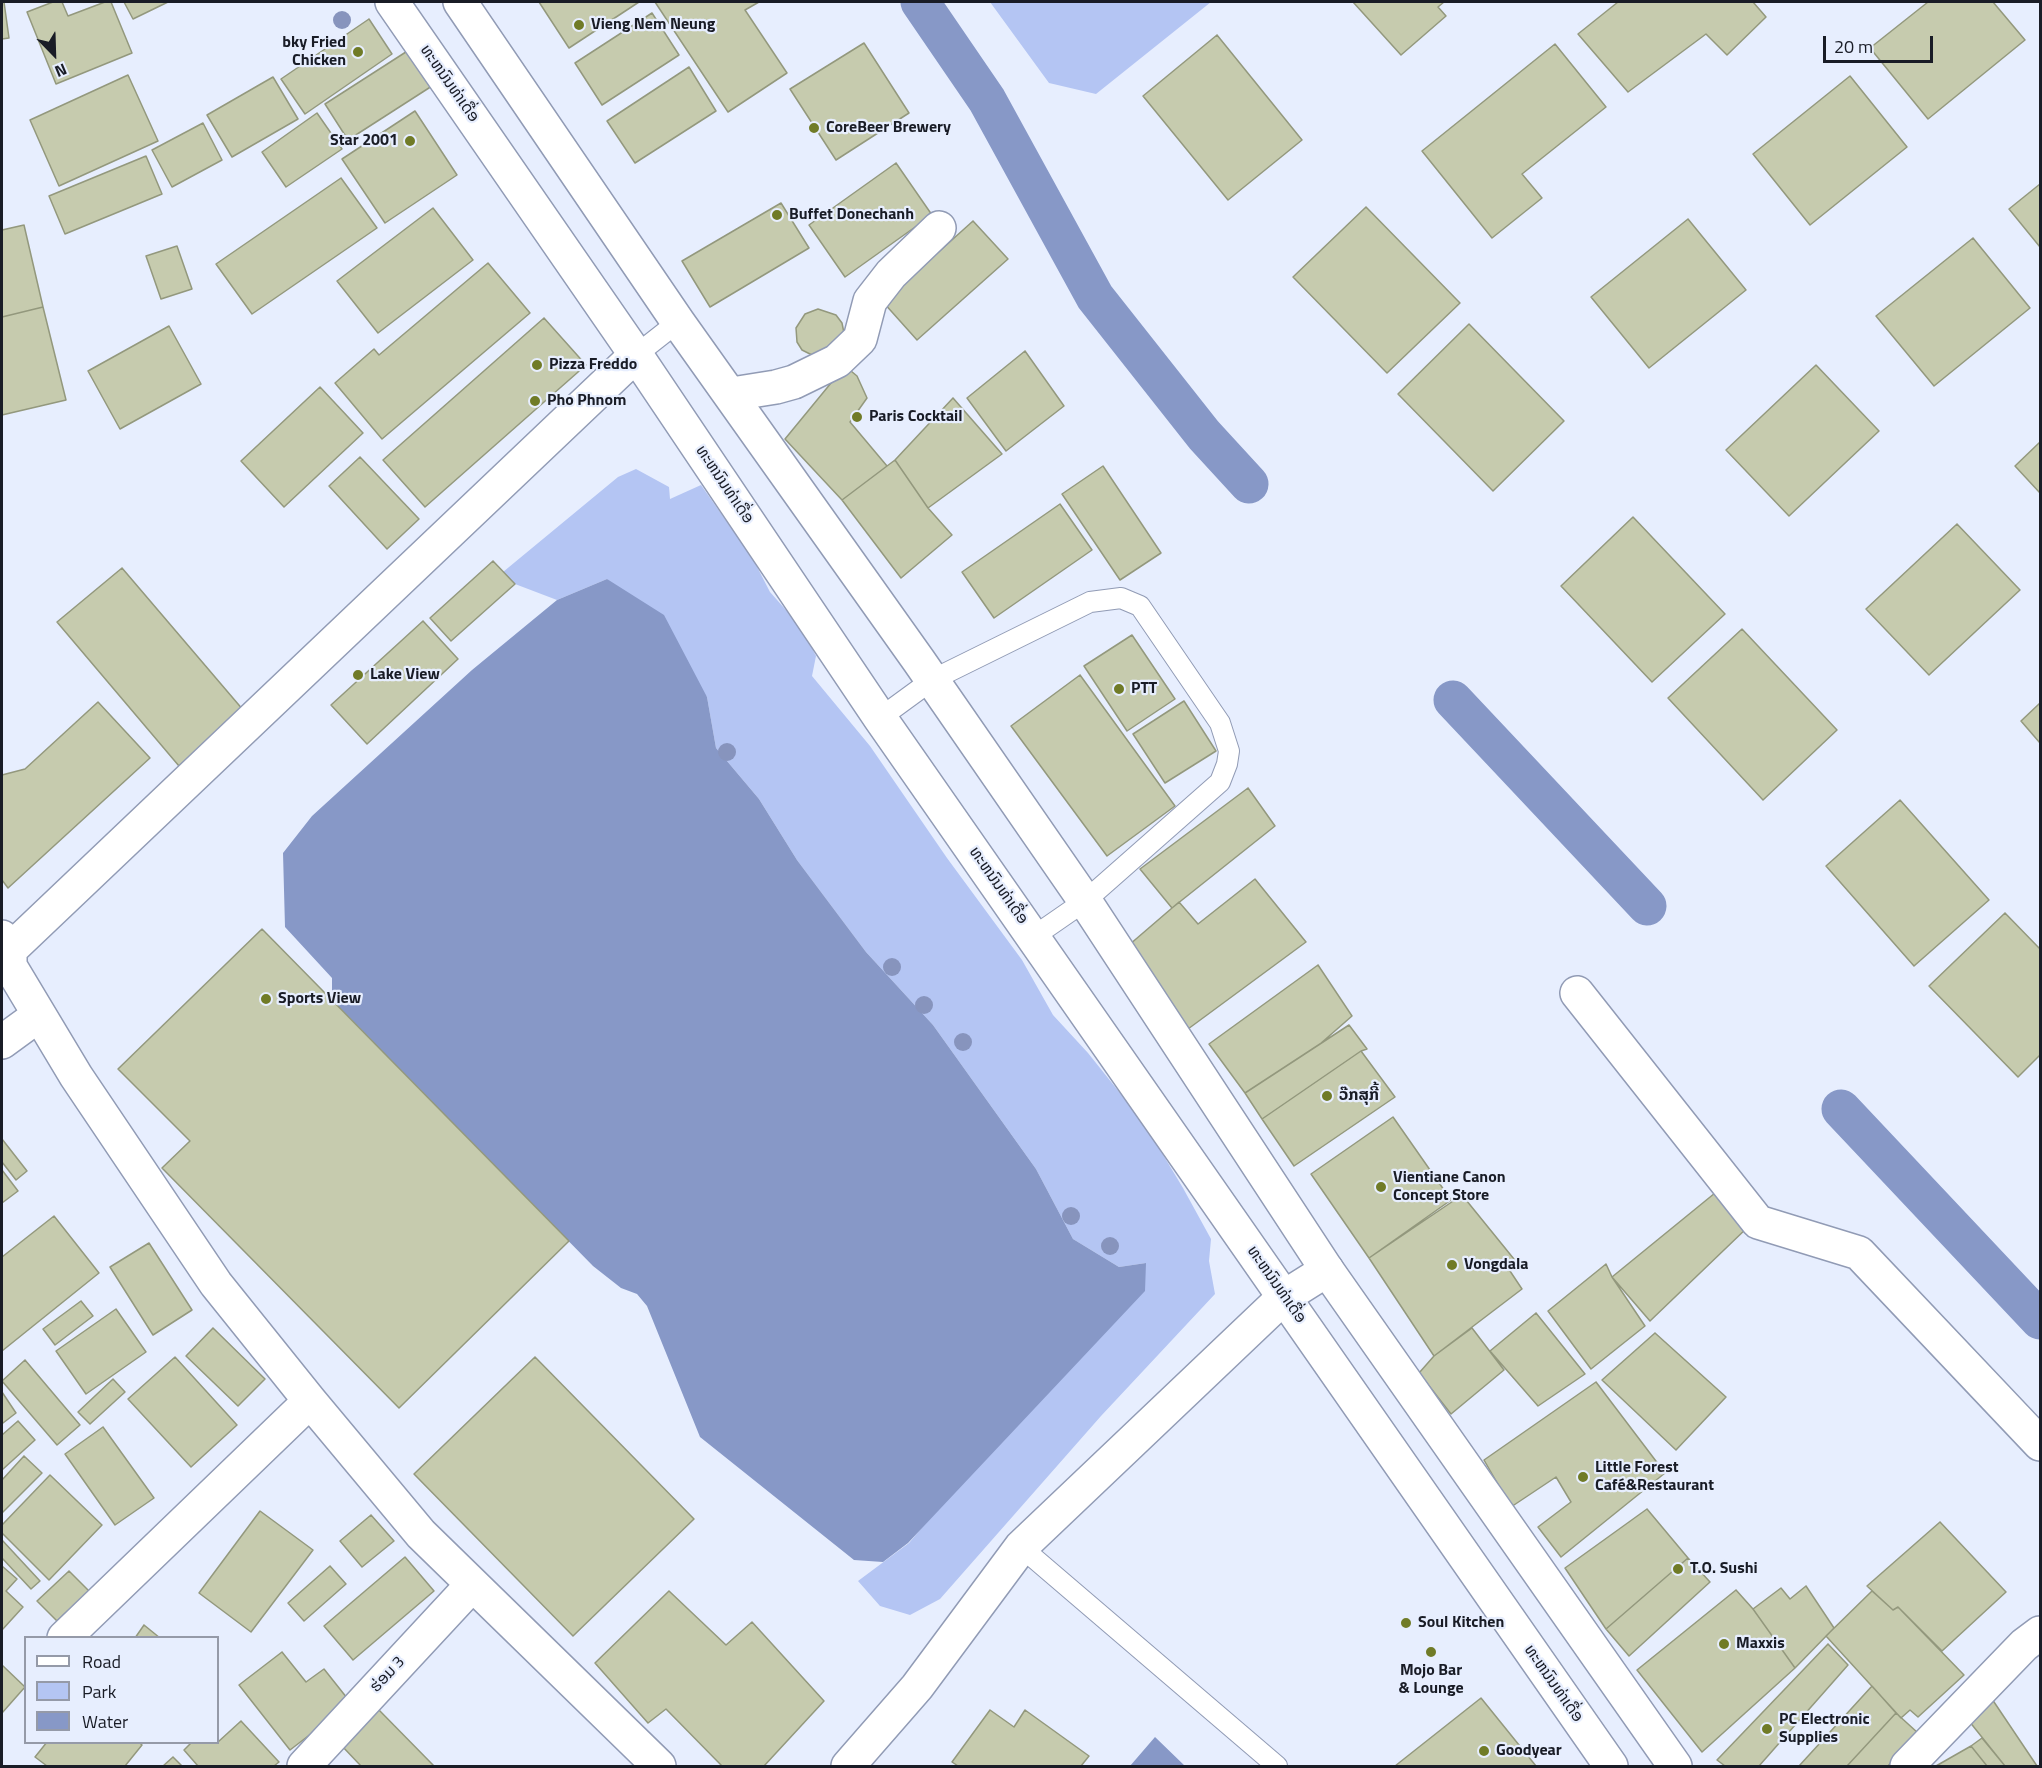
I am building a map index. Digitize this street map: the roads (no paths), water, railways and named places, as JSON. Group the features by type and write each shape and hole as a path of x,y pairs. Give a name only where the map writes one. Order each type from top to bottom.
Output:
{"street":[{"name":"ທະຫນົນທ່າເດື່ອ","path":"392,2 636,355 880,718 1611,1767"},
{"path":"460,2 678,321 732,394 1085,901 1327,1270 1675,1767"},
{"path":"732,394 794,382 837,361 860,339 870,301 891,274 939,228"},
{"path":"636,355 6,944 10,966 76,1076 216,1284 421,1534 659,1767"},
{"path":"1577,993 1758,1222 1859,1253 2040,1444"},
{"path":"2,1042 39,1015"},
{"path":"848,1767 917,1687 1022,1546 1284,1297 1327,1270"},
{"path":"66,1636 310,1401"},
{"name":"ຮ່ອມ 3","path":"304,1767 472,1585"},
{"path":"1907,1767 2024,1645 2040,1634"}],"lane":[{"path":"636,355 678,321"},
{"path":"880,718 932,680 1090,602 1121,598 1140,606 1220,723 1229,751 1227,764 1220,782 1085,901 1033,937"},
{"path":"1022,1546 1277,1767"}],"water":[{"path":"607,579 664,615 707,697 716,748 759,799 797,860 866,952 933,1025 1036,1169 1073,1239 1119,1267 1146,1263 1145,1291 908,1543 883,1562 854,1560 700,1437 647,1306 637,1294 621,1288 593,1266 332,1000 332,978 285,927 283,853 312,816 472,670 557,600"},
{"path":"1155,1737 1185,1766 1130,1766"}],"waterway":[{"path":"920,2 987,100 1095,297 1204,435 1249,484"},
{"path":"1453,700 1647,906"},
{"path":"1841,1109 2040,1320"}],"place":[{"name":"Vieng Nem Neung","path":"579,25"},
{"name":"bky Fried Chicken","path":"358,52"},
{"name":"CoreBeer Brewery","path":"814,128"},
{"name":"Star 2001","path":"410,141"},
{"name":"Buffet Donechanh","path":"777,215"},
{"name":"Pizza Freddo","path":"537,365"},
{"name":"Pho Phnom","path":"535,401"},
{"name":"Paris Cocktail","path":"857,417"},
{"name":"Lake View","path":"358,675"},
{"name":"PTT","path":"1119,689"},
{"name":"Sports View","path":"266,999"},
{"name":"ວ໊ກສຸກີ້","path":"1327,1096"},
{"name":"Vientiane Canon Concept Store","path":"1381,1187"},
{"name":"Vongdala","path":"1452,1265"},
{"name":"Little Forest Café&Restaurant","path":"1583,1477"},
{"name":"T.O. Sushi","path":"1678,1569"},
{"name":"Soul Kitchen","path":"1406,1623"},
{"name":"Maxxis","path":"1724,1644"},
{"name":"Mojo Bar & Lounge","path":"1431,1652"},
{"name":"PC Electronic Supplies","path":"1767,1729"},
{"name":"Goodyear","path":"1484,1751"}]}
